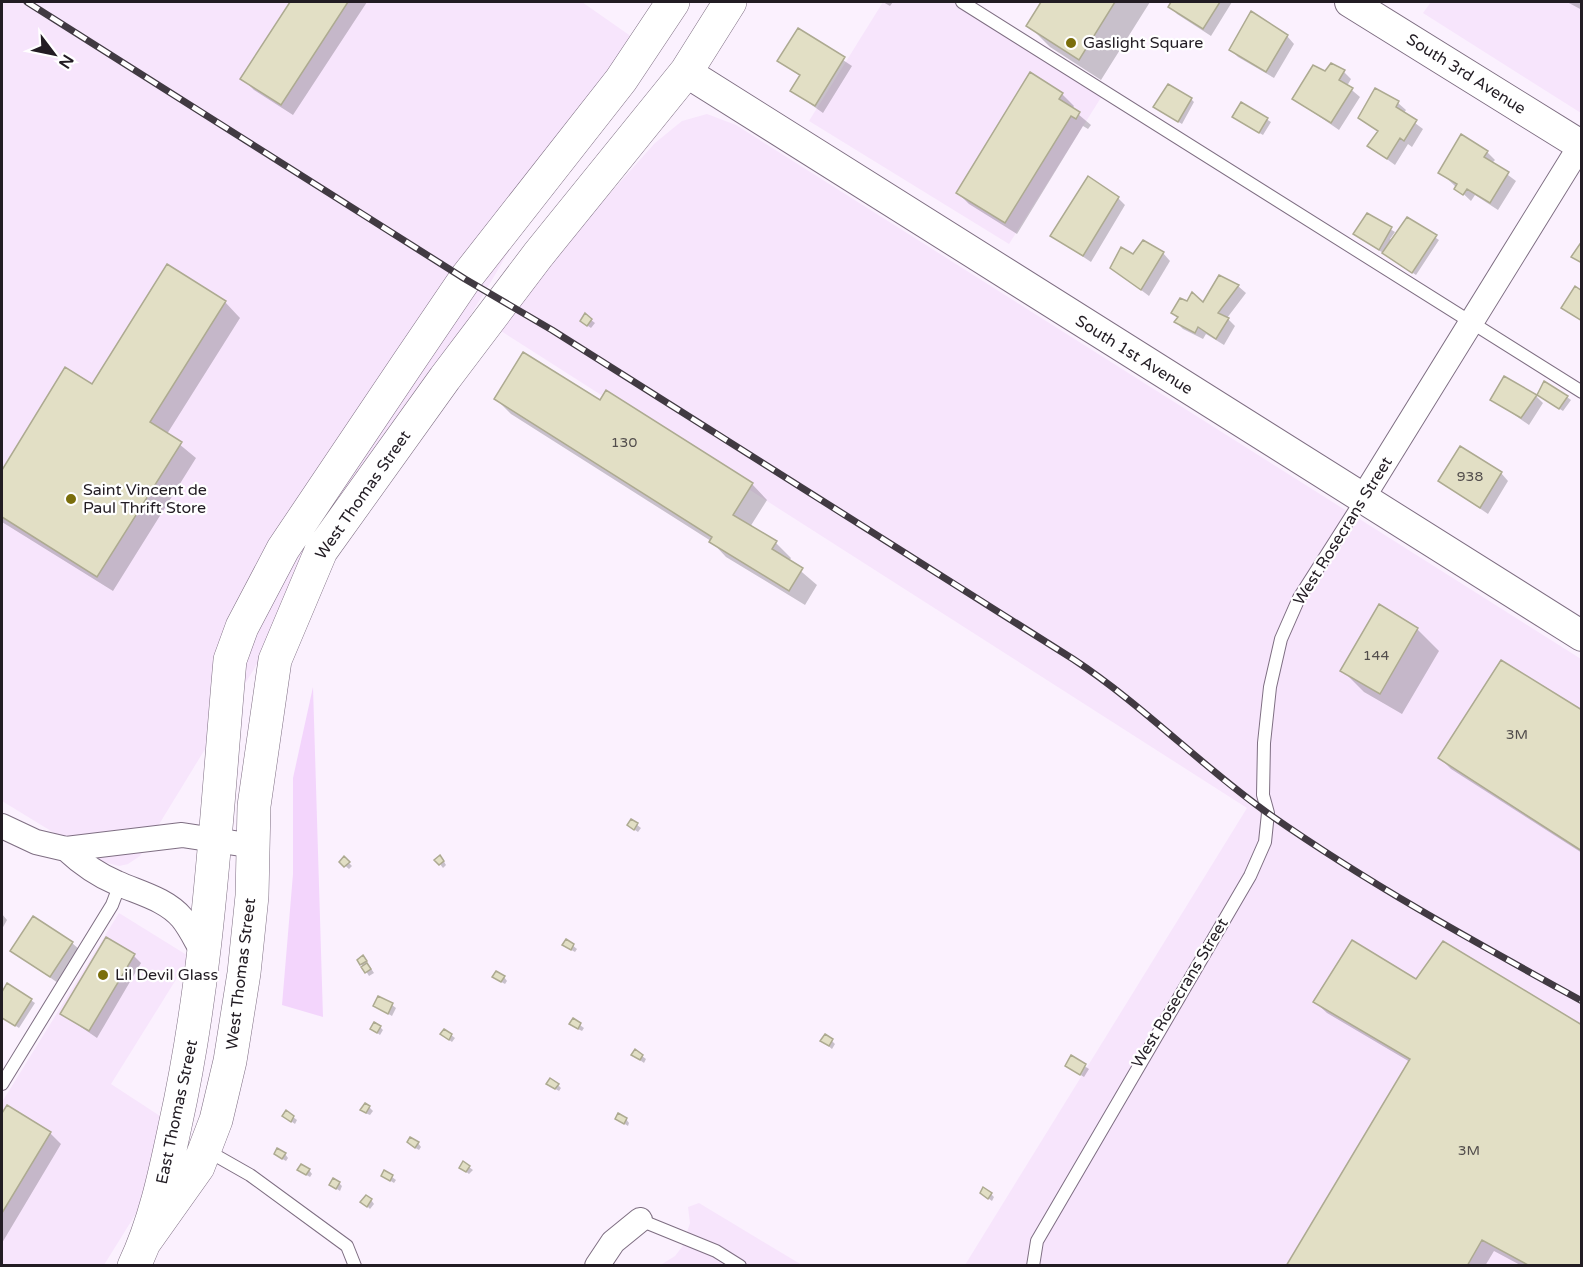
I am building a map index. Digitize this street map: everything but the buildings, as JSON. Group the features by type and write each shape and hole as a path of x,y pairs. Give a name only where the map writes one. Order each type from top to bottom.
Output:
{"main road":[{"path":"204,954 230,660 242,627 283,549 465,279 614,90 673,2"},
{"path":"686,2 667,41 667,51 687,72"},
{"name":"West Thomas Street","path":"139,1254 190,1179 206,1150 222,1097 240,1000 249,935 254,806 275,660 293,612 321,551 538,255 687,72 730,2"},
{"name":"East Thomas Street","path":"139,1254 164,1176 189,1067 204,954"}],"street":[{"name":"South 3rd Avenue","path":"1350,2 1581,145"},
{"name":"South 1st Avenue","path":"687,72 1581,636"},
{"name":"West Rosecrans Street","path":"1362,499 1581,145"},
{"path":"2,826 36,842 66,849 182,835 254,846"},
{"path":"66,849 80,862 120,884 159,901 181,917 204,954"},
{"path":"597,1266 613,1242 640,1220"}],"lane":[{"path":"962,2 1581,392"},
{"name":"West Rosecrans Street","path":"1033,1266 1037,1241 1250,876 1265,842 1268,813 1263,795 1264,743 1270,687 1281,639 1299,598 1362,499"},
{"path":"2,1084 112,905 120,884"},
{"path":"206,1150 250,1175 347,1246 355,1266"},
{"path":"640,1220 716,1251 740,1266"}],"shaded area":[{"path":"2,2 582,2 632,37 492,280 140,856 128,864 119,866 100,861 2,801"},
{"path":"883,2 954,2 1102,96 1009,244 809,121"},
{"path":"1431,2 1581,2 1581,113 1423,13"},
{"path":"707,114 736,125 1581,659 1581,1265 965,1265 1247,808 498,329 538,274 655,143 682,121"},
{"path":"313,687 323,1017 282,1005 293,874 293,778"},
{"path":"119,913 190,957 111,1084 186,1133 104,1265 2,1265 2,1102"},
{"path":"699,1203 802,1265 659,1266 675,1256 682,1247 690,1223 688,1207"}],"railway":[{"path":"27,2 1073,659 1124,696 1244,795 1307,840 1462,934 1582,1001"}],"place":[{"name":"Gaslight Square","path":"1071,43"},
{"name":"Saint Vincent de Paul Thrift Store","path":"71,499"},
{"name":"Lil Devil Glass","path":"103,975"}]}
